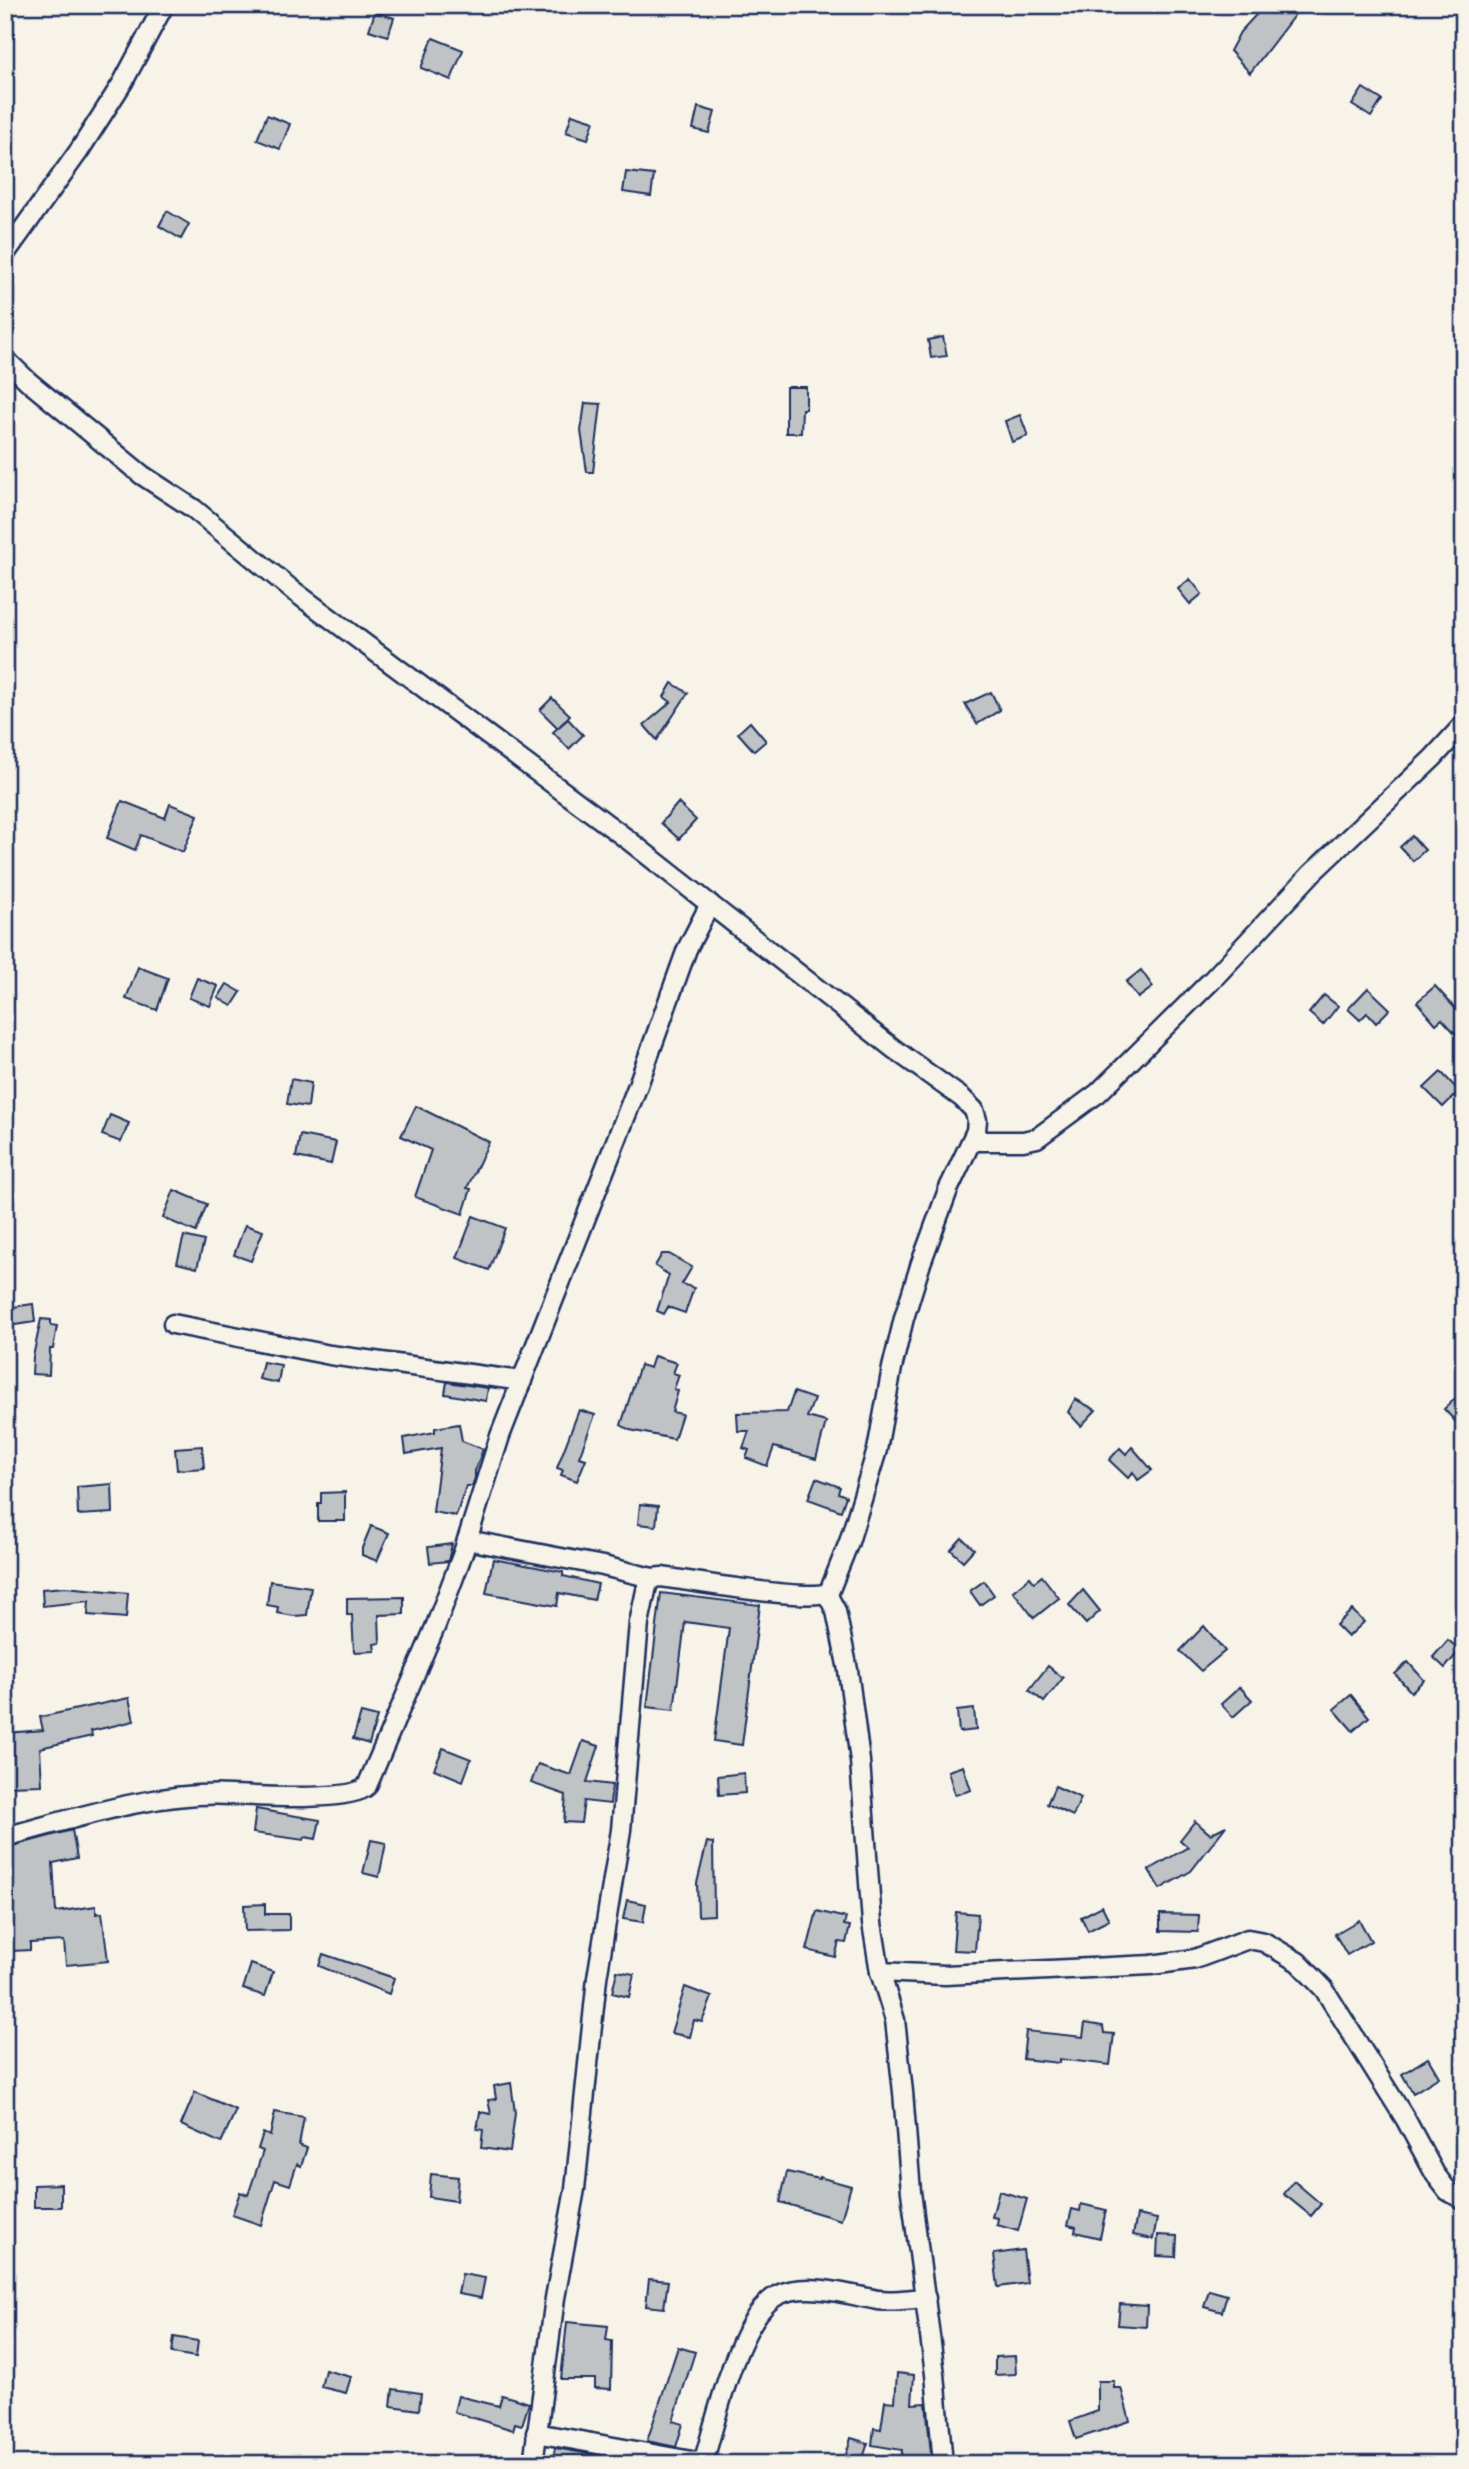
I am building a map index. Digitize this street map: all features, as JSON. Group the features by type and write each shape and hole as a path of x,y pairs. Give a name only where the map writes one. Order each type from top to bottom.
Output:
{"street":[{"path":"5,254 79,151 124,82 164,5"},
{"path":"5,359 142,475 194,509 291,589 519,757 894,1049 962,1098 974,1110 977,1120 973,1142 948,1190 924,1254 892,1368 877,1450 849,1542 835,1582 827,1594"},
{"path":"973,1142 1023,1142 1037,1138 1098,1093 1212,980 1312,873 1433,758 1464,724"},
{"path":"5,1837 106,1811 183,1796 327,1796 363,1791 436,1625 500,1436 638,1085 683,961 710,904"},
{"path":"173,1324 330,1355 522,1381"},
{"path":"467,1540 652,1578 780,1592 827,1594"},
{"path":"533,2464 555,2298 575,2189 597,1978 621,1830 639,1623 647,1586 652,1578"},
{"path":"827,1594 836,1611 848,1670 860,1761 871,1909 880,1972 895,2020 911,2192 926,2298 943,2464"},
{"path":"880,1972 945,1975 1151,1965 1195,1959 1248,1939 1264,1942 1298,1962 1324,1989 1406,2120 1435,2174 1448,2191 1464,2200"},
{"path":"536,2433 702,2463 736,2355 747,2329 762,2308 776,2295 792,2290 812,2289 878,2300 926,2298"}],"building":[{"path":"1265,5 1302,5 1250,73 1230,51 1240,32"},
{"path":"375,12 394,18 388,36 369,30"},
{"path":"433,38 463,50 451,80 421,68"},
{"path":"1363,88 1382,100 1371,117 1352,105"},
{"path":"698,107 715,112 709,133 693,129"},
{"path":"572,114 594,121 588,139 566,132"},
{"path":"267,115 290,124 280,149 257,140"},
{"path":"626,172 654,175 651,196 623,192"},
{"path":"167,211 189,224 181,239 159,226"},
{"path":"943,337 947,356 931,358 928,340"},
{"path":"786,387 806,387 806,409 802,409 801,433 786,433"},
{"path":"585,403 601,404 593,472 587,472 581,431"},
{"path":"1020,415 1028,436 1012,442 1005,421"},
{"path":"1190,579 1202,594 1190,604 1178,589"},
{"path":"672,683 688,693 657,740 644,725 671,702 664,697"},
{"path":"991,692 1000,710 977,724 965,704"},
{"path":"552,698 570,715 558,728 540,710"},
{"path":"568,719 583,735 569,749 553,732"},
{"path":"750,722 766,741 754,751 738,733"},
{"path":"122,801 165,818 170,804 198,815 183,852 141,835 135,850 107,838"},
{"path":"678,803 696,820 679,839 661,823"},
{"path":"1412,836 1425,850 1413,861 1400,847"},
{"path":"138,967 168,978 157,1010 126,999"},
{"path":"1141,970 1153,987 1138,998 1126,982"},
{"path":"197,978 218,986 210,1006 189,998"},
{"path":"227,984 241,992 232,1006 218,998"},
{"path":"1435,986 1464,1018 1464,1043 1442,1019 1436,1024 1417,1002"},
{"path":"1368,988 1390,1009 1376,1023 1367,1013 1360,1020 1348,1009"},
{"path":"1324,995 1338,1006 1323,1025 1309,1013"},
{"path":"1441,1072 1459,1091 1443,1107 1424,1088"},
{"path":"291,1079 311,1083 308,1107 287,1104"},
{"path":"416,1106 489,1142 467,1188 471,1189 463,1214 415,1197 431,1150 401,1136"},
{"path":"110,1115 129,1123 121,1142 102,1135"},
{"path":"300,1135 336,1142 331,1164 296,1157"},
{"path":"174,1190 207,1204 196,1232 163,1218"},
{"path":"473,1216 505,1228 489,1270 457,1258"},
{"path":"245,1225 263,1231 251,1261 234,1255"},
{"path":"184,1236 204,1241 197,1268 177,1263"},
{"path":"662,1254 669,1254 692,1267 682,1284 694,1288 685,1313 668,1307 664,1314 657,1311 669,1275 655,1266"},
{"path":"33,1304 35,1322 8,1326 6,1308"},
{"path":"41,1319 51,1320 51,1325 57,1326 53,1349 50,1349 49,1375 32,1374"},
{"path":"654,1356 677,1363 673,1373 679,1375 674,1389 678,1391 672,1412 682,1414 674,1439 630,1430 621,1425 640,1365 650,1368"},
{"path":"263,1362 281,1365 278,1383 259,1379"},
{"path":"447,1382 488,1388 486,1401 445,1394"},
{"path":"1464,1390 1464,1412 1455,1421 1444,1409"},
{"path":"794,1392 814,1399 807,1417 826,1422 816,1459 774,1447 767,1466 746,1458 749,1450 743,1448 749,1431 738,1431 737,1413 787,1412"},
{"path":"1075,1399 1096,1410 1081,1426 1068,1412"},
{"path":"579,1410 595,1415 579,1457 586,1459 577,1481 561,1475 563,1470 557,1468"},
{"path":"459,1424 462,1441 483,1449 472,1486 466,1486 456,1516 433,1512 441,1448 406,1454 404,1438"},
{"path":"202,1446 204,1468 177,1470 175,1448"},
{"path":"1132,1447 1152,1470 1138,1480 1133,1472 1128,1478 1109,1460 1120,1448 1126,1454"},
{"path":"816,1478 840,1487 838,1493 846,1496 841,1511 808,1499"},
{"path":"112,1484 113,1513 78,1515 77,1487"},
{"path":"345,1492 345,1521 318,1521 321,1493"},
{"path":"640,1504 658,1506 656,1526 638,1524"},
{"path":"371,1526 389,1533 377,1561 362,1555"},
{"path":"962,1538 974,1549 963,1561 951,1550"},
{"path":"452,1544 448,1561 430,1563 428,1547"},
{"path":"493,1559 563,1572 563,1576 598,1584 594,1600 559,1593 557,1606 486,1593"},
{"path":"1042,1576 1059,1598 1034,1618 1013,1591 1030,1577 1034,1582"},
{"path":"270,1581 311,1587 307,1615 277,1613 278,1607 267,1605"},
{"path":"984,1581 994,1595 980,1605 970,1591"},
{"path":"65,1587 128,1593 126,1618 88,1615 89,1601 43,1606 42,1589"},
{"path":"1083,1590 1100,1611 1086,1624 1069,1605"},
{"path":"661,1593 760,1605 742,1745 714,1741 729,1628 685,1622 674,1710 647,1707"},
{"path":"404,1597 404,1614 379,1615 380,1643 374,1644 375,1651 354,1652 352,1615 347,1615 347,1598"},
{"path":"1352,1610 1364,1622 1348,1637 1336,1625"},
{"path":"1204,1626 1225,1651 1201,1671 1180,1651"},
{"path":"1448,1640 1460,1650 1445,1668 1433,1657"},
{"path":"1408,1662 1424,1680 1411,1692 1395,1674"},
{"path":"1048,1666 1063,1678 1044,1702 1029,1690"},
{"path":"1240,1687 1252,1700 1233,1717 1221,1704"},
{"path":"1351,1695 1369,1717 1353,1731 1334,1709"},
{"path":"129,1698 134,1721 91,1731 92,1736 40,1748 42,1785 5,1786 5,1733 43,1730 40,1717"},
{"path":"974,1709 976,1730 959,1732 957,1711"},
{"path":"361,1713 377,1717 369,1744 353,1739"},
{"path":"583,1741 599,1746 587,1782 612,1785 610,1804 584,1801 581,1823 564,1822 566,1795 531,1783 538,1764 571,1775"},
{"path":"443,1748 471,1759 463,1781 434,1769"},
{"path":"963,1766 971,1790 955,1795 948,1771"},
{"path":"744,1773 745,1793 719,1795 718,1776"},
{"path":"1055,1786 1081,1798 1073,1816 1047,1804"},
{"path":"256,1809 320,1820 316,1839 305,1837 304,1840 253,1833"},
{"path":"1195,1821 1210,1834 1226,1826 1191,1871 1160,1889 1149,1870 1188,1847 1180,1840"},
{"path":"72,1830 77,1858 53,1863 56,1912 96,1906 96,1914 102,1913 108,1961 66,1965 64,1941 30,1943 30,1950 12,1951 12,1946 5,1947 5,1848"},
{"path":"371,1840 386,1843 379,1877 363,1873"},
{"path":"707,1842 713,1843 714,1915 698,1916 697,1883"},
{"path":"627,1900 646,1904 643,1922 623,1919"},
{"path":"265,1904 265,1914 289,1914 289,1930 245,1931 244,1905"},
{"path":"1102,1906 1109,1920 1088,1931 1081,1917"},
{"path":"817,1911 846,1918 844,1925 850,1926 846,1943 839,1942 835,1957 807,1950"},
{"path":"956,1912 978,1914 975,1951 953,1950"},
{"path":"1160,1914 1199,1915 1198,1932 1160,1931"},
{"path":"1359,1920 1371,1941 1347,1955 1335,1934"},
{"path":"323,1954 394,1978 389,1994 319,1966"},
{"path":"251,1964 273,1972 265,1996 243,1989"},
{"path":"617,1971 634,1974 629,1997 612,1993"},
{"path":"685,1987 712,1997 702,2022 694,2020 690,2037 671,2033"},
{"path":"1085,2023 1103,2026 1104,2033 1114,2034 1110,2065 1059,2059 1059,2063 1023,2059 1026,2031 1083,2037"},
{"path":"1428,2058 1439,2077 1413,2093 1402,2074"},
{"path":"511,2083 515,2113 510,2152 481,2148 483,2130 477,2129 480,2112 491,2114 488,2100 496,2099 494,2086"},
{"path":"195,2092 236,2110 221,2143 181,2125"},
{"path":"275,2112 304,2117 299,2145 307,2148 301,2166 297,2164 290,2185 275,2180 261,2225 232,2215 240,2192 248,2195 263,2151 258,2149 263,2133 270,2136"},
{"path":"787,2172 851,2186 841,2220 780,2202"},
{"path":"431,2174 458,2177 456,2201 429,2197"},
{"path":"1294,2181 1321,2204 1311,2216 1284,2194"},
{"path":"61,2184 61,2207 34,2207 34,2185"},
{"path":"999,2191 1027,2199 1018,2231 997,2225 998,2218 992,2217"},
{"path":"1081,2204 1106,2210 1100,2238 1075,2232 1076,2227 1068,2225 1072,2209 1080,2211"},
{"path":"1137,2215 1157,2219 1153,2239 1133,2235"},
{"path":"1158,2235 1177,2236 1176,2257 1157,2256"},
{"path":"1023,2250 1027,2283 998,2287 994,2254"},
{"path":"462,2274 485,2278 481,2298 458,2294"},
{"path":"649,2279 668,2281 664,2308 646,2306"},
{"path":"1209,2290 1227,2295 1222,2312 1204,2307"},
{"path":"1120,2304 1147,2306 1146,2327 1118,2325"},
{"path":"567,2322 608,2326 606,2340 612,2341 611,2389 595,2388 595,2379 561,2379"},
{"path":"174,2337 198,2341 196,2357 172,2353"},
{"path":"678,2347 695,2352 673,2421 683,2424 676,2447 647,2441"},
{"path":"1015,2356 1016,2374 995,2375 995,2357"},
{"path":"325,2370 351,2377 346,2393 321,2387"},
{"path":"897,2373 914,2375 912,2404 926,2403 932,2464 901,2464 902,2450 872,2445 874,2428 881,2429 885,2401 895,2402"},
{"path":"1098,2381 1114,2381 1114,2388 1121,2388 1130,2421 1076,2439 1070,2421 1098,2411"},
{"path":"393,2389 421,2393 419,2410 391,2406"},
{"path":"502,2395 529,2403 522,2425 515,2423 513,2430 454,2412 458,2396 499,2406"},
{"path":"851,2438 868,2443 861,2464 843,2464"},
{"path":"555,2448 630,2461 630,2464 552,2464"}]}
